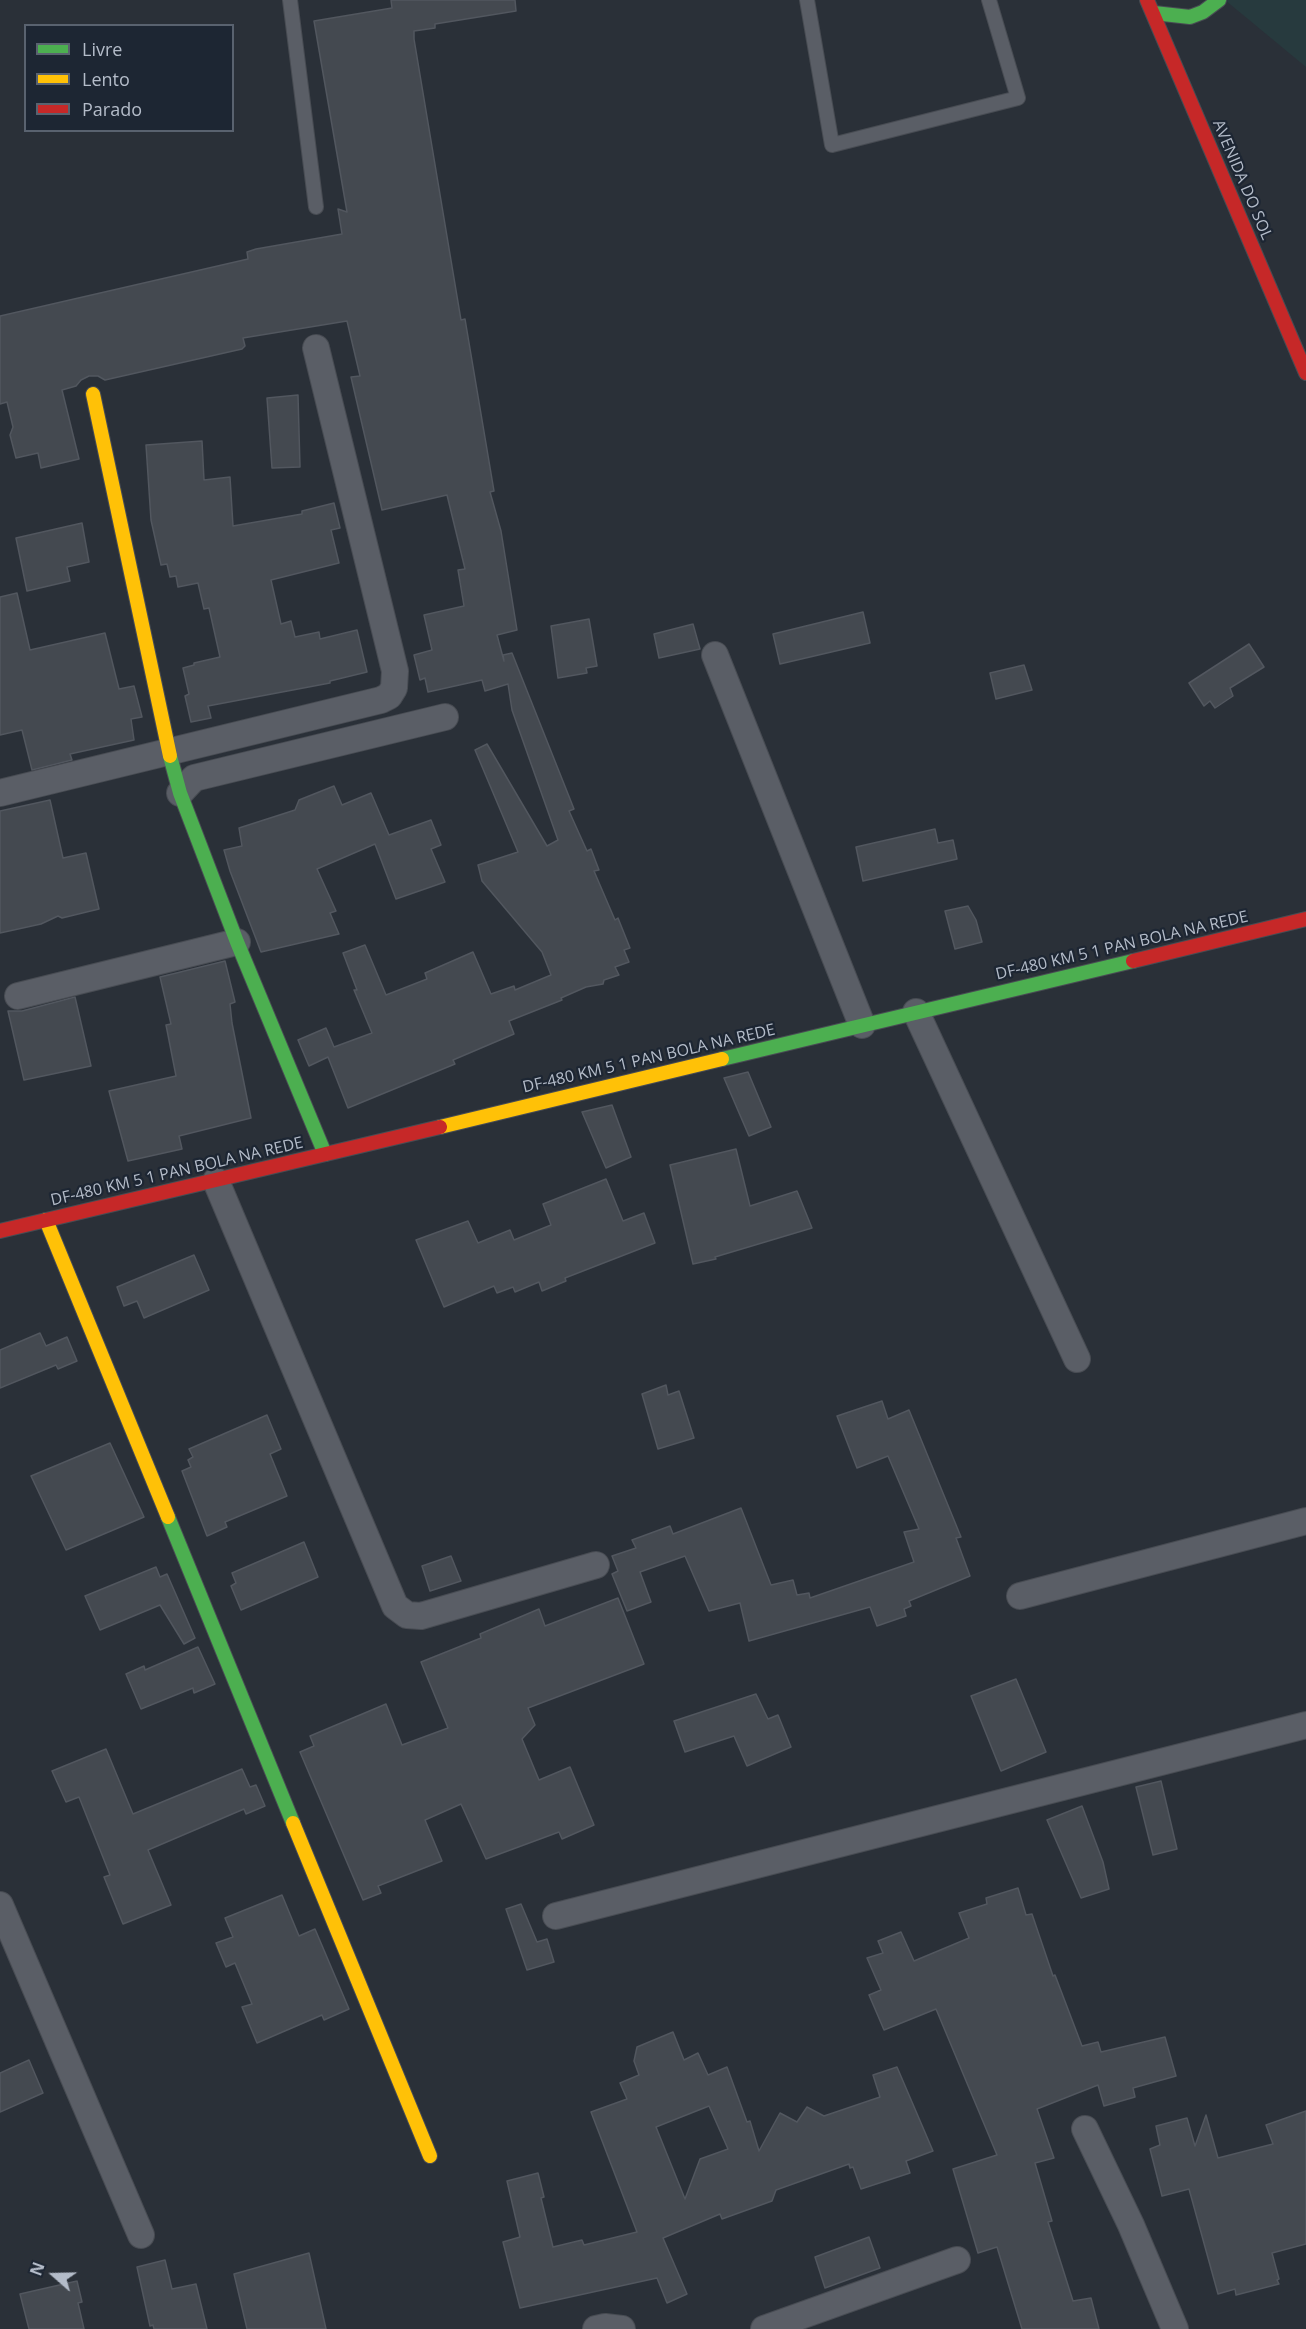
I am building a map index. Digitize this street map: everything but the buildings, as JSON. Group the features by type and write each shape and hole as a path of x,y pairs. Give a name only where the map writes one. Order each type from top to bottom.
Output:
{"main road":[{"path":"1150,6 1177,17 1190,17 1203,12 1219,0"},
{"name":"AVENIDA DO SOL","path":"1150,6 1306,373"},
{"path":"93,394 169,752 180,793 237,942 325,1154"},
{"name":"DF-480 KM 5 1 PAN BOLA NA REDE","path":"0,1231 1306,919"},
{"path":"46,1220 430,2156"}],"street":[{"path":"0,793 381,700 389,696 394,688 395,671 316,348"},
{"path":"715,655 862,1025"},
{"path":"180,793 194,778 445,717"},
{"path":"18,996 237,942"},
{"path":"916,1012 1077,1359"},
{"path":"216,1181 395,1606 407,1614 421,1616 596,1565"},
{"path":"1020,1596 1306,1521"},
{"path":"556,1916 1306,1725"},
{"path":"0,1905 141,2235"},
{"path":"1085,2129 1131,2225 1175,2329"},
{"path":"764,2329 957,2260"},
{"path":"596,2329 605,2327 622,2329"}],"lane":[{"path":"290,0 316,207"},
{"path":"807,0 832,145 1018,98 989,0"}],"green space":[{"path":"1225,0 1306,0 1306,67"}],"traffic: fast":[{"path":"1154,13 1190,17 1203,12 1219,0"},
{"path":"170,756 180,793 237,942 325,1154"},
{"path":"722,1059 1133,961"},
{"path":"168,1517 293,1823"}],"traffic: slow":[{"path":"93,394 170,756"},
{"path":"440,1127 722,1059"},
{"path":"46,1220 168,1517"},
{"path":"293,1823 430,2156"}],"traffic: jam":[{"path":"1147,0 1306,373"},
{"path":"1133,961 1306,919"},
{"path":"0,1231 440,1127"}]}
